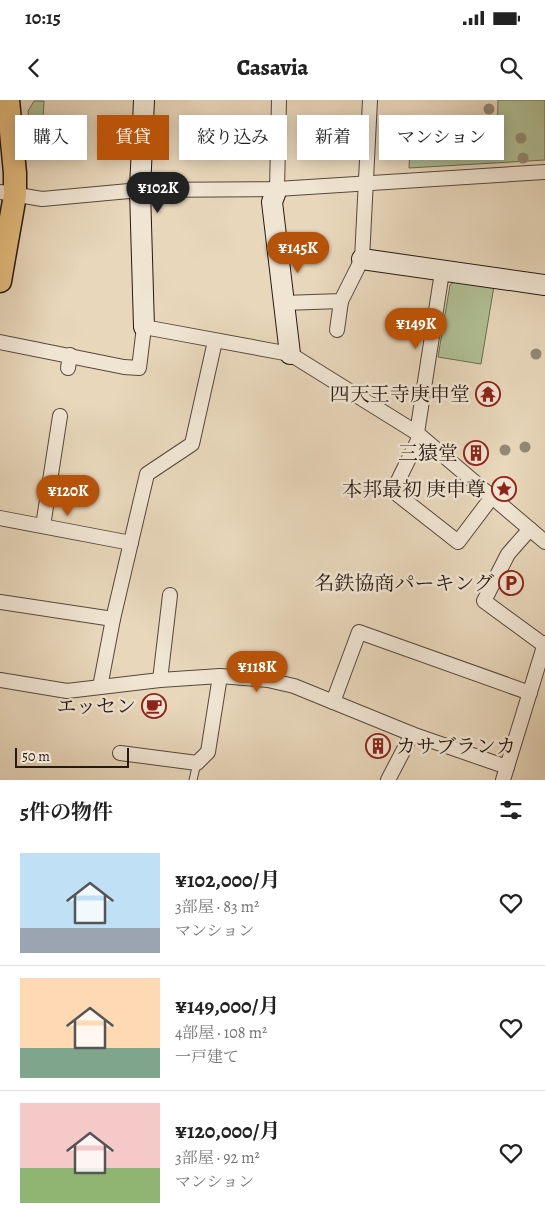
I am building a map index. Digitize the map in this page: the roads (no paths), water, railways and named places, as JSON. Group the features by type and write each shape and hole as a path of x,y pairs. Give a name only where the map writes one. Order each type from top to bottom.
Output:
{"main road":[{"path":"0,281 7,194 15,173 8,100"}],"street":[{"path":"0,342 69,361 139,368 144,328 140,190 144,100"},
{"path":"277,100 277,189 272,202 290,354"},
{"path":"338,330 341,301 362,259 370,100"},
{"path":"7,194 42,199 140,190 277,189 545,172"},
{"path":"362,259 442,272 545,285"},
{"path":"442,272 418,435 392,491 458,542 492,497"},
{"path":"284,304 341,301"},
{"path":"144,328 290,354 418,435 545,542"},
{"path":"100,687 113,619 147,474 192,444 215,341"},
{"path":"43,526 60,416"},
{"path":"0,518 131,543"},
{"path":"0,680 67,691 160,680 220,676 248,678 294,686 505,773 545,644 484,601 508,554 530,529"},
{"path":"160,680 170,595"},
{"path":"0,602 113,619"},
{"path":"333,702 359,632 530,693"},
{"path":"120,753 197,763 208,752 220,676"},
{"path":"388,780 412,734"}],"lane":[{"path":"193,780 197,763"}],"place":[{"name":"四天王寺庚申堂","path":"488,394"},
{"name":"三猿堂","path":"476,453"},
{"name":"本邦最初 庚申尊","path":"504,489"},
{"name":"名鉄協商パーキング","path":"511,583"},
{"name":"エッセン","path":"154,706"},
{"name":"カサブランカ","path":"378,746"}]}
